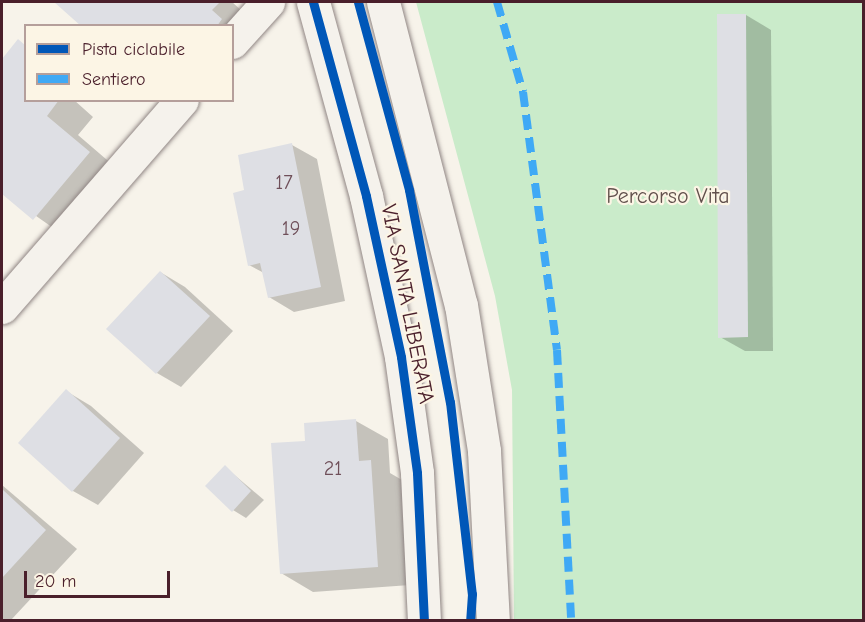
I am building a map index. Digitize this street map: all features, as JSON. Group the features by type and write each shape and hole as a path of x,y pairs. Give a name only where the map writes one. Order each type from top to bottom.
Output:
{"street":[{"path":"234,40 268,2"},
{"name":"VIA SANTA LIBERATA","path":"313,2 366,196 401,357 417,473 424,621"},
{"path":"383,2 461,305 485,462 493,621"},
{"path":"2,307 180,102"}],"green space":[{"name":"Percorso Vita","path":"416,2 863,2 863,620 514,620 512,390 495,296"}],"building":[{"path":"54,2 220,2 212,10 222,19 218,24 79,24"},
{"path":"717,14 746,14 748,337 718,338"},
{"path":"18,39 24,44 24,102 58,102 47,116 90,152 33,220 2,194 2,59"},
{"path":"292,143 321,287 268,298 260,263 248,266 233,193 244,190 238,155"},
{"path":"160,271 210,316 156,374 106,329"},
{"path":"66,389 120,438 72,492 18,443"},
{"path":"356,419 359,461 371,460 378,567 280,574 271,443 305,441 304,423"},
{"path":"225,465 251,491 232,512 205,486"},
{"path":"2,489 46,530 2,578"}],"marked path":[{"path":"497,2 523,92 557,350 571,620"}],"cycle path":[{"path":"313,2 366,196 401,357 417,473 424,620"},
{"path":"358,2 409,190 450,402 472,594 470,620"}]}
